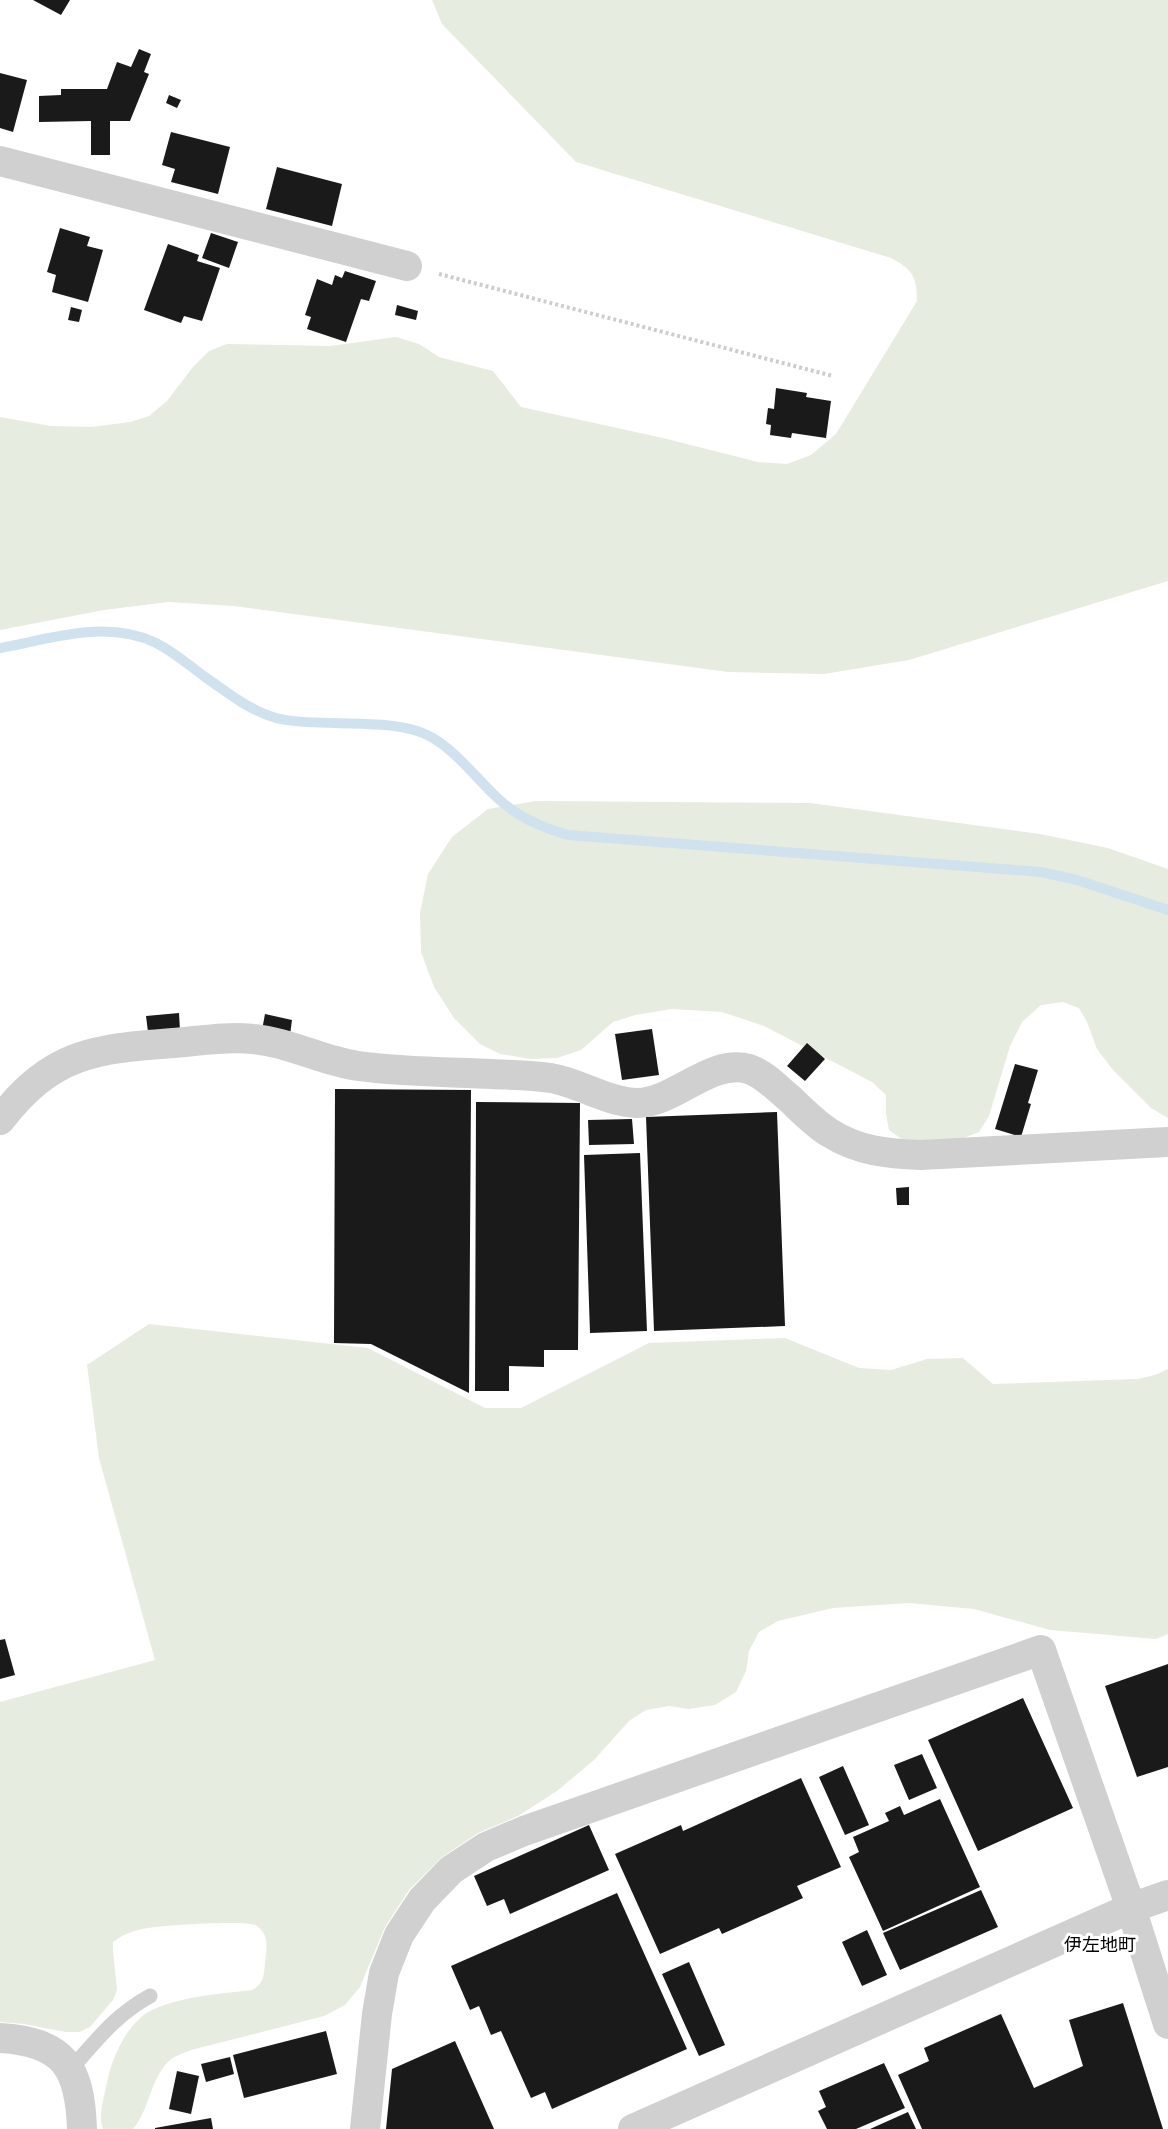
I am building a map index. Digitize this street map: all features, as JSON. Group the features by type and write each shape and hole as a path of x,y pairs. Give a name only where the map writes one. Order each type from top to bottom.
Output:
{"street":[{"path":"0,161 407,266"},
{"path":"0,1120 30,1086 51,1071 74,1059 125,1046 227,1038 253,1039 280,1044 355,1066 554,1078 620,1101 638,1103 655,1100 717,1071 733,1067 749,1069 764,1077 830,1133 858,1147 889,1154 921,1155 1168,1142"},
{"path":"365,2129 377,2014 384,1973 399,1935 422,1900 451,1870 486,1847 524,1831 1041,1650 1131,1908 1168,2025"},
{"path":"633,2129 1131,1908 1168,1895"},
{"path":"0,2038 21,2039 44,2045 63,2058 75,2079 81,2103 82,2129"}],"lane":[{"path":"70,2070 108,2026 127,2009 150,1996"}],"path":[{"path":"407,266 833,376"}],"shaded area":[{"path":"432,0 1168,0 1168,581 909,660 824,674 728,672 234,606 168,602 104,610 0,630 0,417 51,426 91,427 130,422 149,416 167,401 193,367 209,351 227,344 330,346 396,337 419,344 439,357 493,371 521,407 663,438 758,462 787,464 811,455 836,434 917,301 915,280 909,271 891,258 576,162 442,24"},
{"path":"536,801 810,803 1040,834 1108,848 1168,869 1168,1118 1151,1108 1113,1070 1097,1049 1079,1008 1063,1002 1041,1005 1022,1022 1010,1046 989,1116 979,1132 961,1139 903,1140 889,1130 886,1095 872,1082 764,1026 722,1012 672,1009 635,1015 613,1022 581,1050 557,1058 531,1059 500,1054 480,1044 454,1018 434,987 421,952 420,913 428,874 452,837 488,809"},
{"path":"149,1324 368,1348 485,1408 521,1408 649,1343 785,1338 859,1368 891,1370 927,1359 963,1358 993,1384 1138,1379 1168,1369 1168,1634 1156,1639 1050,1630 974,1609 909,1603 833,1608 778,1621 759,1632 749,1651 746,1671 736,1692 715,1705 689,1709 669,1706 646,1710 629,1721 594,1760 557,1791 518,1816 478,1833 441,1858 409,1890 385,1927 360,1987 345,2005 324,2016 191,2050 176,2056 169,2061 158,2076 139,2121 133,2129 103,2129 101,2112 109,2073 122,2042 135,2023 143,2015 164,2005 201,1996 252,1990 263,1979 266,1951 266,1938 256,1925 186,1924 138,1930 113,1942 117,1990 113,2000 90,2027 79,2032 66,2032 0,2022 0,1702 155,1660 99,1458 87,1365"}],"building":[{"path":"33,0 70,0 61,15"},
{"path":"139,49 151,54 144,72 149,74 130,121 110,121 110,155 91,155 91,121 39,122 39,96 61,95 61,89 107,89 117,62 131,67"},
{"path":"0,73 27,80 13,132 0,128"},
{"path":"169,95 181,100 177,108 166,103"},
{"path":"171,132 230,147 218,194 171,182 175,169 162,165"},
{"path":"277,167 342,184 332,226 266,209"},
{"path":"60,228 90,237 87,246 103,250 88,302 52,292 56,275 47,272"},
{"path":"211,233 238,242 229,268 202,258"},
{"path":"168,244 199,255 197,261 220,268 202,321 184,316 181,323 144,310"},
{"path":"345,271 376,281 369,301 361,299 346,342 307,329 311,317 305,315 317,279 332,285 335,275 342,278"},
{"path":"397,305 418,311 416,320 395,315"},
{"path":"71,307 82,310 79,322 68,320"},
{"path":"776,388 807,393 806,397 831,401 826,438 792,433 791,438 770,435 771,425 766,424 768,408 774,409"},
{"path":"179,1013 180,1030 148,1032 146,1016"},
{"path":"265,1014 292,1020 290,1035 262,1030"},
{"path":"652,1029 659,1075 622,1080 615,1034"},
{"path":"807,1043 825,1059 805,1081 787,1066"},
{"path":"1015,1064 1038,1070 1021,1137 995,1129"},
{"path":"335,1089 471,1090 469,1393 371,1344 334,1343"},
{"path":"476,1102 580,1103 578,1350 544,1350 544,1367 509,1366 509,1391 475,1391"},
{"path":"777,1112 785,1326 654,1331 646,1117"},
{"path":"632,1119 634,1144 589,1145 588,1120"},
{"path":"640,1153 647,1331 590,1333 584,1155"},
{"path":"909,1187 909,1205 897,1205 896,1188"},
{"path":"5,1639 15,1675 0,1679 0,1640"},
{"path":"1168,1664 1168,1767 1137,1777 1105,1686"},
{"path":"1023,1698 1073,1808 978,1851 928,1740"},
{"path":"922,1754 937,1788 909,1800 894,1765"},
{"path":"843,1766 869,1825 845,1835 819,1777"},
{"path":"801,1778 841,1867 797,1886 803,1898 722,1934 719,1928 660,1954 615,1854 681,1825 683,1831"},
{"path":"940,1799 980,1887 883,1931 849,1857 859,1852 853,1837 889,1821 885,1813 900,1806 904,1815"},
{"path":"589,1825 609,1870 510,1914 504,1899 487,1906 474,1876"},
{"path":"981,1890 998,1927 900,1970 883,1933"},
{"path":"617,1893 687,2049 552,2109 545,2092 531,2098 501,2031 491,2035 479,2006 470,2010 451,1966"},
{"path":"867,1930 887,1975 862,1986 842,1942"},
{"path":"689,1962 725,2045 699,2056 662,1974"},
{"path":"1123,2003 1163,2129 922,2129 898,2075 929,2061 924,2048 1001,2014 1034,2088 1083,2066 1069,2020"},
{"path":"326,2031 337,2074 244,2098 233,2055"},
{"path":"455,2041 494,2129 386,2129 392,2069"},
{"path":"230,2057 234,2074 206,2082 201,2064"},
{"path":"884,2063 905,2108 856,2129 827,2129 818,2111 826,2107 819,2091"},
{"path":"177,2071 199,2076 191,2114 169,2109"},
{"path":"908,2112 916,2129 870,2129"},
{"path":"211,2118 213,2129 155,2129 155,2128"}],"waterway":[{"path":"0,648 78,633 118,632 137,636 163,647 239,700 266,715 314,723 378,724 417,731 433,738 445,746 496,796 518,814 549,829 568,835 1041,872 1077,880 1168,910"}],"district":[{"name":"伊左地町","path":"1100,1945"}]}
